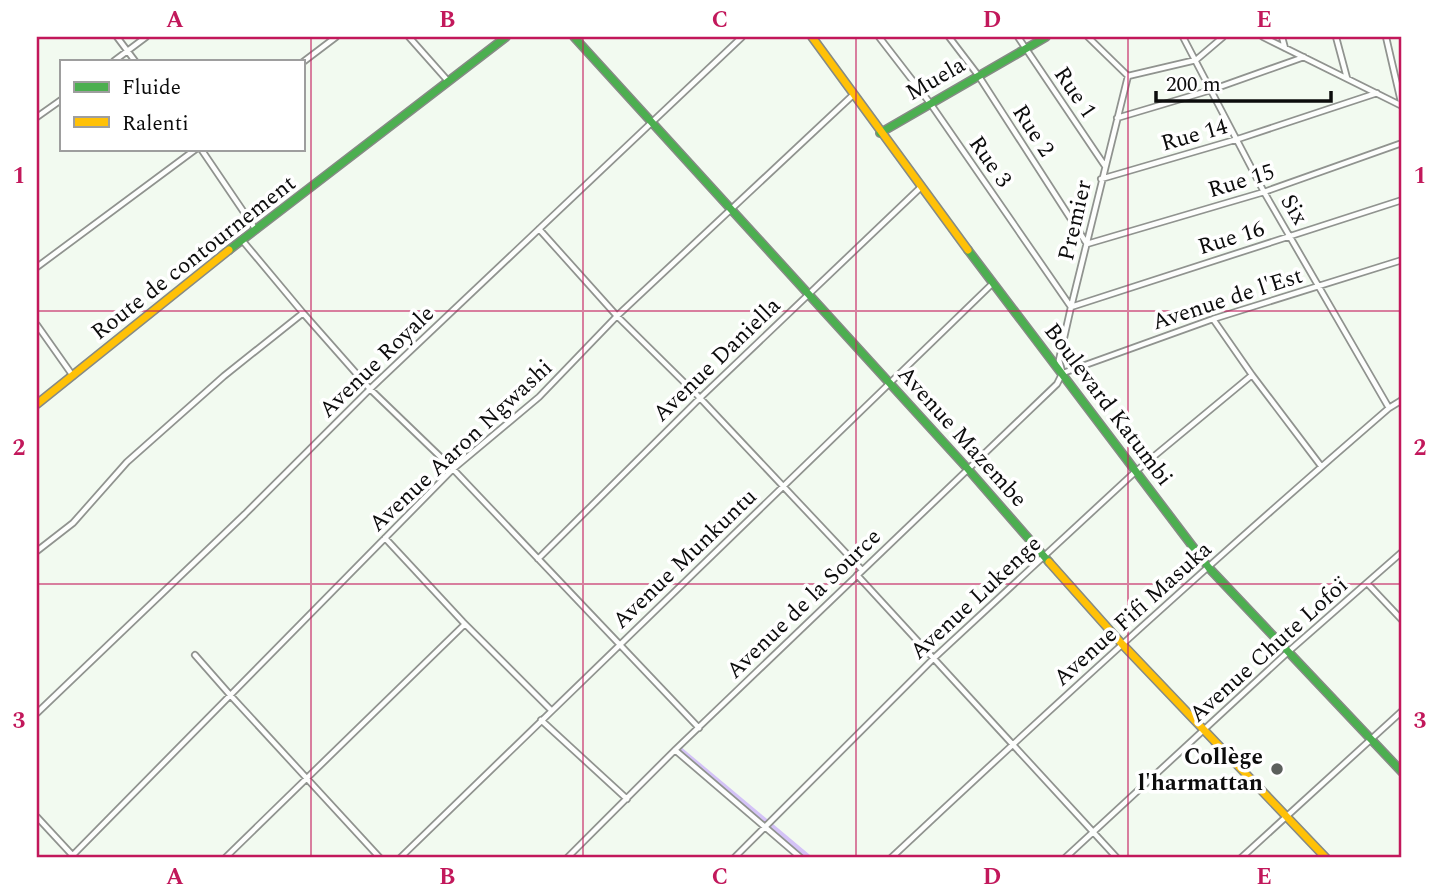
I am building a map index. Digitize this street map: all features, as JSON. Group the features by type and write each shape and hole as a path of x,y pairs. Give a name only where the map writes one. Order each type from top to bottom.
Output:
{"street":[{"path":"117,37 134,60"},
{"path":"115,60 146,37"},
{"path":"304,61 336,37"},
{"path":"409,37 448,81"},
{"name":"Route de contournement","path":"37,404 243,240 506,37"},
{"name":"Avenue Mazembe","path":"574,37 967,468 1122,644 1326,858"},
{"name":"Avenue Royale","path":"37,713 370,390 742,37"},
{"name":"Boulevard Katumbi","path":"812,37 920,187 1209,568 1402,772"},
{"name":"Rue 3","path":"879,37 930,103 1071,307"},
{"name":"Rue 2","path":"949,37 978,75 1087,244"},
{"name":"Rue 1","path":"1018,37 1105,166"},
{"name":"Muela","path":"880,133 1046,37"},
{"path":"1088,37 1128,76 1196,60 1223,37"},
{"name":"Six","path":"1183,37 1264,192 1389,408"},
{"path":"1263,37 1402,106"},
{"path":"1282,37 1285,48"},
{"path":"1336,37 1347,78"},
{"path":"1386,37 1402,106"},
{"path":"1117,118 1211,90 1304,57"},
{"name":"Premier","path":"1062,373 1059,360 1128,76"},
{"name":"Rue 14","path":"1101,179 1238,139 1377,93"},
{"name":"Avenue Aaron Ngwashi","path":"72,857 453,469 539,397 617,316 853,95"},
{"path":"37,117 60,101"},
{"name":"Rue 15","path":"1087,244 1264,192 1402,143"},
{"path":"37,267 197,150"},
{"path":"199,150 256,230"},
{"name":"Avenue Daniella","path":"538,559 700,398 920,187"},
{"name":"Rue 16","path":"1071,307 1402,200"},
{"path":"539,229 617,316 700,398 862,570"},
{"path":"243,240 370,390 453,469 699,728"},
{"name":"Avenue de l'Est","path":"1062,373 1213,319 1402,260"},
{"name":"Avenue Munkuntu","path":"400,858 993,283"},
{"path":"37,551 73,523 127,463 224,376 303,313"},
{"path":"1213,319 1321,466"},
{"path":"37,325 74,376"},
{"name":"Avenue de la Source","path":"567,858 675,750 1057,384 1062,373"},
{"name":"Avenue Lukenge","path":"734,858 934,658 1135,472 1252,375"},
{"name":"Avenue Fifi Masuka","path":"891,858 1122,644 1321,466 1402,400"},
{"path":"385,538 465,624 551,710"},
{"name":"Avenue Chute Lofoï","path":"1065,858 1288,652 1402,552"},
{"path":"857,575 1117,858"},
{"path":"1367,583 1402,620"},
{"path":"225,858 465,624"},
{"path":"195,655 380,858"},
{"path":"1241,858 1402,711"},
{"path":"541,720 627,799"},
{"path":"675,750 801,858"},
{"path":"37,817 72,857"}],"waterway":[{"path":"680,750 809,858"}],"traffic: fast":[{"path":"229,250 506,37"},
{"path":"574,37 967,468 1049,562"},
{"path":"880,133 1046,37"},
{"path":"968,250 1209,568 1402,772"}],"traffic: slow":[{"path":"812,37 968,250"},
{"path":"37,404 229,250"},
{"path":"1049,562 1122,644 1326,858"}],"place":[{"name":"Collège l'harmattan","path":"1277,769"}]}
